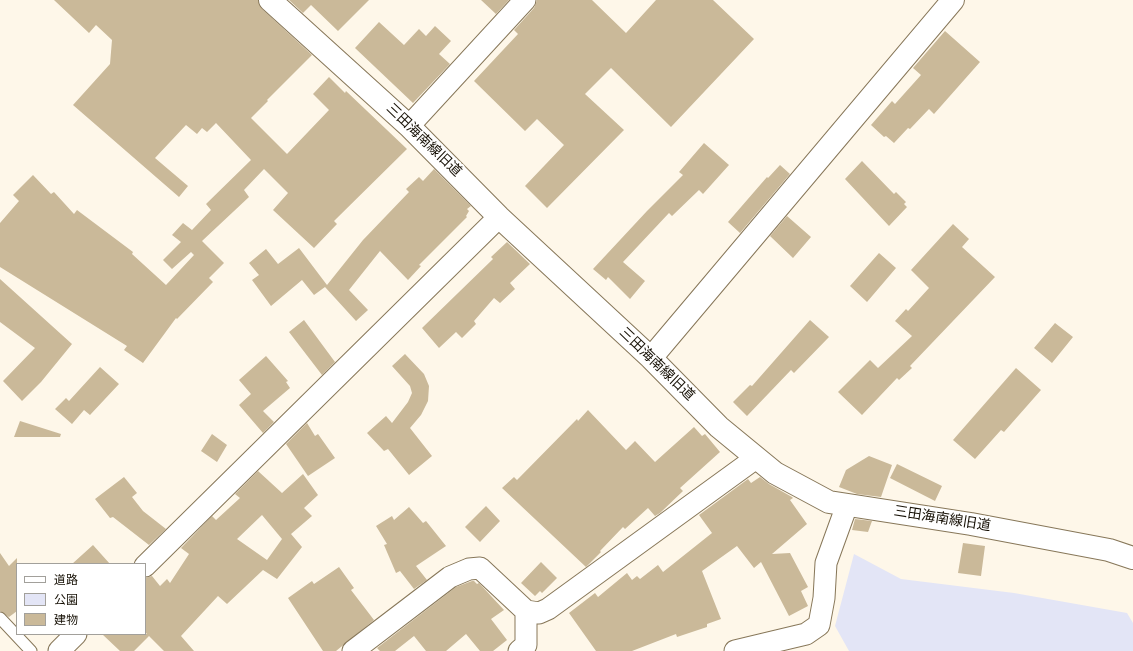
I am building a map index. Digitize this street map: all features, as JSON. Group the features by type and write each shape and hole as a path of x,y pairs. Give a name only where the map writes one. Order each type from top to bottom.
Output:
{"street":[{"name":"三田海南線旧道","path":"270,0 409,126 499,216 651,358 719,427 775,473 829,502 971,524 1110,550 1133,558"},
{"path":"409,126 525,0"},
{"path":"651,358 953,0"},
{"path":"146,565 499,216"},
{"path":"353,651 450,577 469,568 480,568 526,611 539,613 548,609 756,458"},
{"path":"735,651 806,634 819,624 824,598 826,562 847,505"},
{"path":"519,651 526,645 526,611"},
{"path":"59,651 75,635"}],"lane":[{"path":"0,618 31,651"}],"green space":[{"path":"854,554 901,579 1014,593 1127,613 1133,623 1133,651 849,651 835,626"}],"building":[{"path":"54,0 258,0 262,9 312,55 251,118 287,154 329,110 313,94 329,77 345,93 346,91 407,149 334,221 337,224 314,248 273,210 288,193 264,169 244,190 249,197 202,241 224,263 209,278 213,282 177,319 176,318 143,363 124,350 127,346 0,267 0,223 19,201 13,195 33,175 51,194 54,192 74,214 77,210 133,252 132,254 166,285 194,255 191,252 172,269 163,260 181,242 172,235 183,223 192,230 211,210 206,204 251,160 216,123 207,132 202,128 197,134 186,125 155,158 188,186 179,197 73,105 110,64 112,40 96,25 89,33"},
{"path":"289,0 369,0 338,31 311,5 303,13"},
{"path":"481,0 509,0 496,14"},
{"path":"537,0 592,0 626,33 656,0 713,0 754,39 671,127 611,68 585,94 624,130 547,208 525,186 564,145 537,119 525,131 474,81 518,34 514,30 534,8"},
{"path":"379,22 404,45 419,29 426,36 435,26 451,41 439,54 450,64 413,103 355,48"},
{"path":"945,31 980,62 934,114 929,109 894,143 886,136 884,137 871,125 892,101 895,104 921,75 913,68"},
{"path":"704,143 729,165 703,194 699,190 672,216 669,213 623,262 645,281 630,299 608,277 606,280 593,269 683,175 679,172"},
{"path":"862,161 894,194 896,192 906,202 904,204 907,207 889,226 845,179"},
{"path":"780,165 790,174 740,233 728,222 767,177 768,178"},
{"path":"434,169 471,206 467,209 469,211 466,216 467,217 419,265 421,266 408,280 380,251 349,290 368,310 356,321 325,287 314,295 302,280 271,306 252,280 259,275 249,263 266,249 278,264 299,248 327,285 363,240 409,192 406,189 419,177 423,181"},
{"path":"787,216 811,237 793,258 770,236"},
{"path":"953,224 969,239 962,247 995,277 910,366 912,368 899,380 897,378 862,415 838,392 870,360 878,368 912,336 895,321 906,309 908,311 929,288 911,270"},
{"path":"507,242 530,264 510,283 515,289 500,303 494,298 474,321 476,324 462,338 456,332 439,348 422,328 493,259 491,257"},
{"path":"879,253 896,268 867,302 850,286"},
{"path":"0,279 72,344 41,382 22,401 3,381 35,348 0,322"},
{"path":"304,320 335,362 322,375 289,332"},
{"path":"810,320 829,337 794,373 791,370 747,416 733,402 750,385 752,386"},
{"path":"1055,323 1073,337 1052,363 1034,348"},
{"path":"405,354 424,374 429,386 428,401 421,415 410,428 432,456 409,475 388,449 384,451 367,433 386,416 392,423 408,402 412,393 410,386 392,366"},
{"path":"266,356 288,381 286,382 290,388 263,411 274,422 263,433 239,405 251,394 239,380"},
{"path":"100,367 119,384 90,415 84,410 72,424 55,409 66,398 69,401"},
{"path":"1016,368 1041,390 1004,432 1001,430 975,459 953,440"},
{"path":"588,410 626,450 635,441 655,462 694,427 702,436 705,434 720,452 680,488 683,491 660,513 655,516 648,508 625,529 623,527 586,567 502,488 514,477 517,480 577,419 578,421"},
{"path":"20,421 61,434 60,437 14,437"},
{"path":"307,423 315,436 318,434 335,458 308,476 286,444"},
{"path":"212,434 227,445 217,462 201,451"},
{"path":"869,456 892,465 881,497 857,494 839,487 846,470"},
{"path":"897,464 942,486 935,501 890,478"},
{"path":"258,471 282,493 303,474 318,495 304,508 312,516 291,534 302,547 277,579 263,570 227,604 218,596 181,636 194,651 164,651 149,636 134,651 120,651 103,635 147,634 146,578 152,576 160,586 167,579 170,583 189,554 181,548 212,516 216,520 240,498 235,494","holes":["262,515 282,539 267,560 237,539"]},
{"path":"124,477 137,493 132,497 143,511 166,529 149,545 113,517 110,518 95,499"},
{"path":"760,477 793,498 790,500 807,524 772,554 790,553 808,587 801,591 808,606 789,616 761,562 754,568 737,546 702,571 721,619 707,624 707,627 677,637 676,634 632,651 596,651 569,613 595,593 598,597 627,573 632,580 637,576 640,579 658,565 663,572 712,533 699,515 748,479 751,483"},
{"path":"486,506 500,521 480,542 465,527"},
{"path":"409,507 423,523 426,521 446,546 416,566 427,580 414,589 400,571 396,573 384,545 387,544 376,526 392,516 394,520"},
{"path":"855,519 872,521 868,532 852,530"},
{"path":"963,543 985,546 981,576 958,573"},
{"path":"93,545 109,563 73,563"},
{"path":"0,553 9,566 17,558 17,563 16,612 9,617 0,611"},
{"path":"541,562 557,578 542,593 540,591 535,596 521,583"},
{"path":"339,567 354,588 351,590 374,620 336,651 323,651 288,598 312,581 314,584"},
{"path":"472,581 477,584 479,583 504,610 491,619 507,640 493,651 480,651 466,634 446,651 426,651 414,636 395,651 380,651 377,648 456,587"}]}
